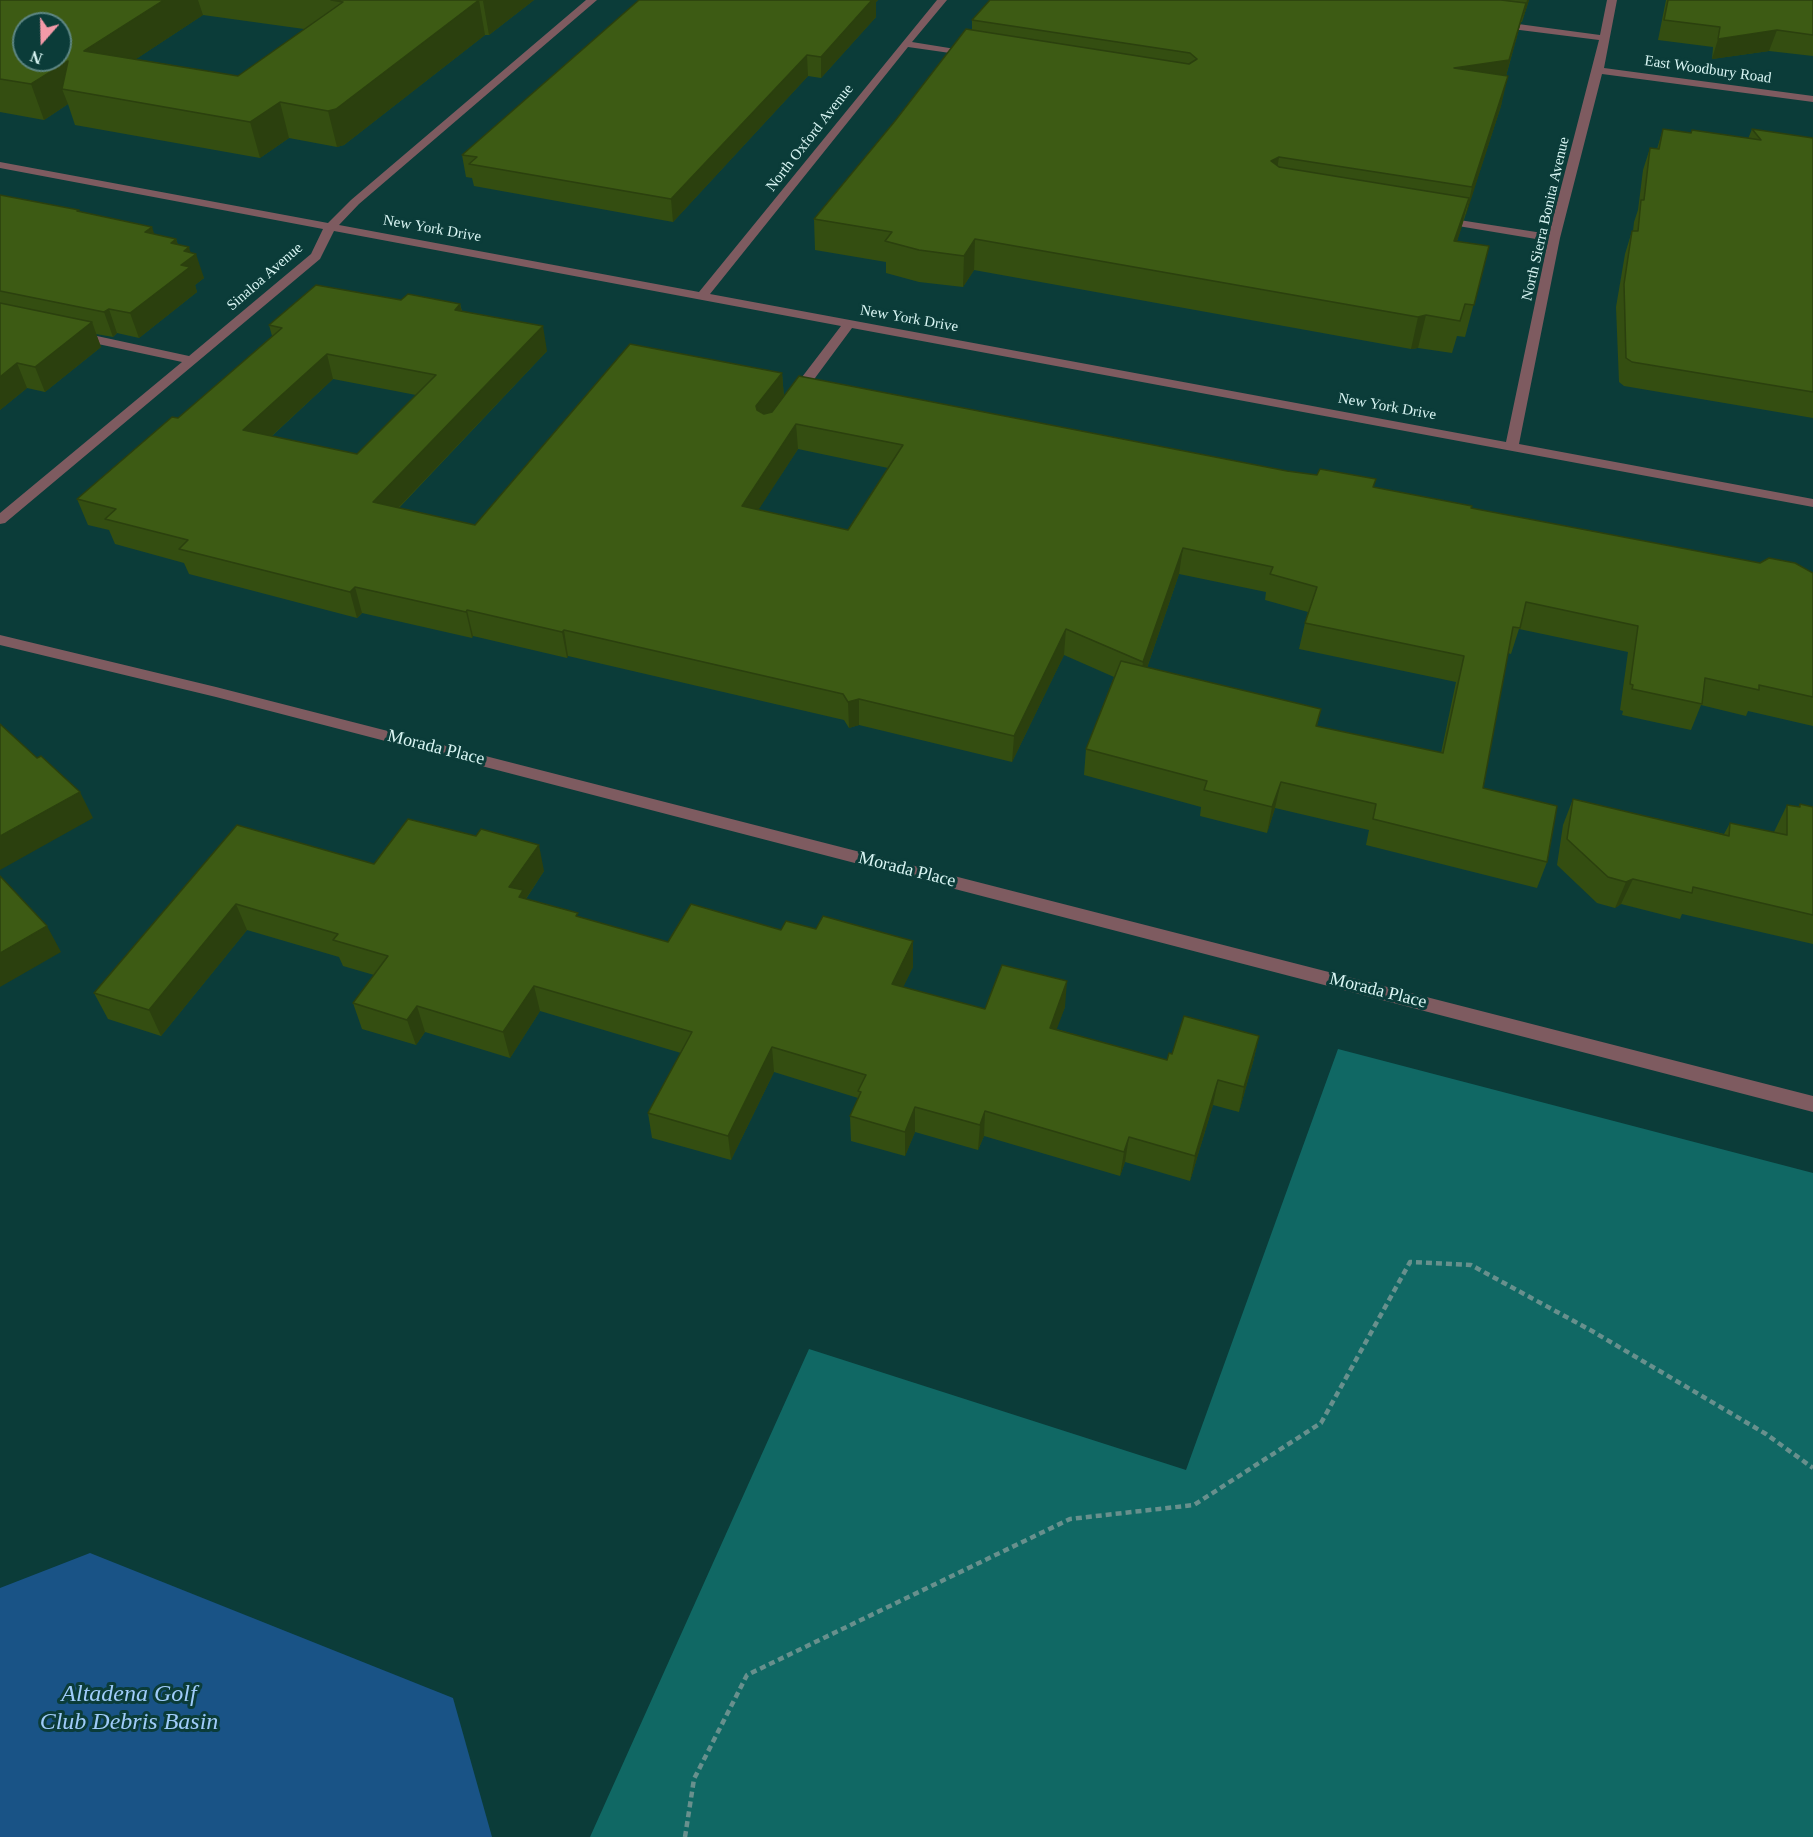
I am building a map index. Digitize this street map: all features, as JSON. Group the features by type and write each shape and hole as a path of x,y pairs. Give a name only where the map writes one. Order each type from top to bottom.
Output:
{"street":[{"name":"Sinaloa Avenue","path":"0,520 316,256 330,227 355,202 592,0"},
{"name":"North Oxford Avenue","path":"702,296 904,44 942,0"},
{"name":"North Sierra Bonita Avenue","path":"1512,446 1554,238 1598,70 1612,0"},
{"path":"1489,23 1604,38"},
{"path":"904,44 987,57"},
{"name":"East Woodbury Road","path":"1598,70 1813,99"},
{"name":"New York Drive","path":"0,165 848,325 1813,503"},
{"path":"1425,217 1554,238"},
{"path":"781,413 848,325"},
{"path":"65,333 192,360"},
{"name":"Morada Place","path":"0,640 251,701 1813,1104"}],"path":[{"path":"685,1837 694,1779 747,1675 1071,1519 1194,1505 1321,1423 1410,1262 1471,1265 1592,1331 1725,1409 1766,1434 1813,1468"}],"shaded area":[{"path":"1338,1049 1813,1173 1813,1837 590,1837 809,1349 1186,1470"}],"water":[{"name":"Altadena Golf Club Debris Basin","path":"90,1553 453,1698 492,1837 0,1837 0,1588"}],"building":[{"path":"0,0 164,0 84,51 238,76 343,2 331,0 479,0 336,109 328,111 280,102 250,122 62,89 66,72 72,72 72,12 12,12 12,72 50,72 31,84 0,79"},
{"path":"639,0 872,0 821,57 807,55 671,199 469,164 477,157 462,155"},
{"path":"990,0 1501,0 1526,3 1509,60 1454,68 1508,76 1472,187 1279,157 1271,161 1279,167 1469,198 1454,241 1489,246 1474,305 1465,304 1460,321 1426,315 1418,317 975,239 964,256 919,250 885,241 892,232 814,219 895,121 966,29 1189,64 1197,59 1190,53 972,20"},
{"path":"1668,0 1813,0 1813,35 1777,30 1718,39 1720,27 1664,20"},
{"path":"1663,129 1691,133 1692,130 1761,140 1752,129 1813,138 1813,392 1632,362 1626,358 1624,284 1632,231 1638,231 1650,148 1659,149"},
{"path":"0,195 152,227 145,232 176,239 171,243 189,247 184,251 196,254 181,265 190,267 130,313 109,309 104,312 0,291"},
{"path":"316,285 401,300 408,294 460,304 455,310 543,326 373,502 475,525 630,344 782,373 756,406 757,410 764,414 772,412 799,376 1287,471 1317,475 1320,469 1376,479 1373,487 1760,563 1769,558 1795,563 1813,573 1813,697 1759,685 1759,690 1705,678 1702,704 1632,689 1633,685 1630,684 1638,626 1526,602 1520,628 1513,627 1483,788 1557,806 1547,862 1373,819 1376,804 1281,782 1272,807 1204,790 1207,781 1086,749 1121,661 1321,709 1316,726 1443,753 1464,656 1305,623 1317,587 1270,574 1273,567 1183,548 1143,662 1066,629 1014,736 859,699 848,702 843,694 564,630 562,632 355,587 350,592 179,549 188,540 105,519 116,509 77,499 172,417 178,418 282,328 269,325","holes":["327,354 436,375 357,454 243,430","796,424 903,445 848,530 742,506"]},
{"path":"0,303 92,322 35,367 17,363 0,377"},
{"path":"0,724 37,758 41,756 80,792 0,836"},
{"path":"1573,799 1729,836 1730,823 1787,835 1787,805 1800,807 1800,804 1813,807 1813,915 1693,887 1692,893 1633,879 1626,882 1608,877 1567,839"},
{"path":"408,819 476,836 481,829 539,845 509,887 523,890 519,897 668,942 691,904 781,930 786,921 816,929 823,916 913,941 892,984 985,1009 1002,965 1067,981 1050,1028 1167,1060 1169,1053 1172,1054 1184,1016 1259,1036 1244,1087 1218,1080 1195,1156 1129,1137 1124,1152 985,1111 980,1125 915,1107 905,1132 850,1116 866,1075 772,1047 728,1136 648,1113 692,1032 534,986 503,1032 417,1006 407,1020 353,1003 388,956 333,940 338,934 236,904 149,1010 94,993 237,825 374,864"},
{"path":"0,876 47,926 0,953"}]}
